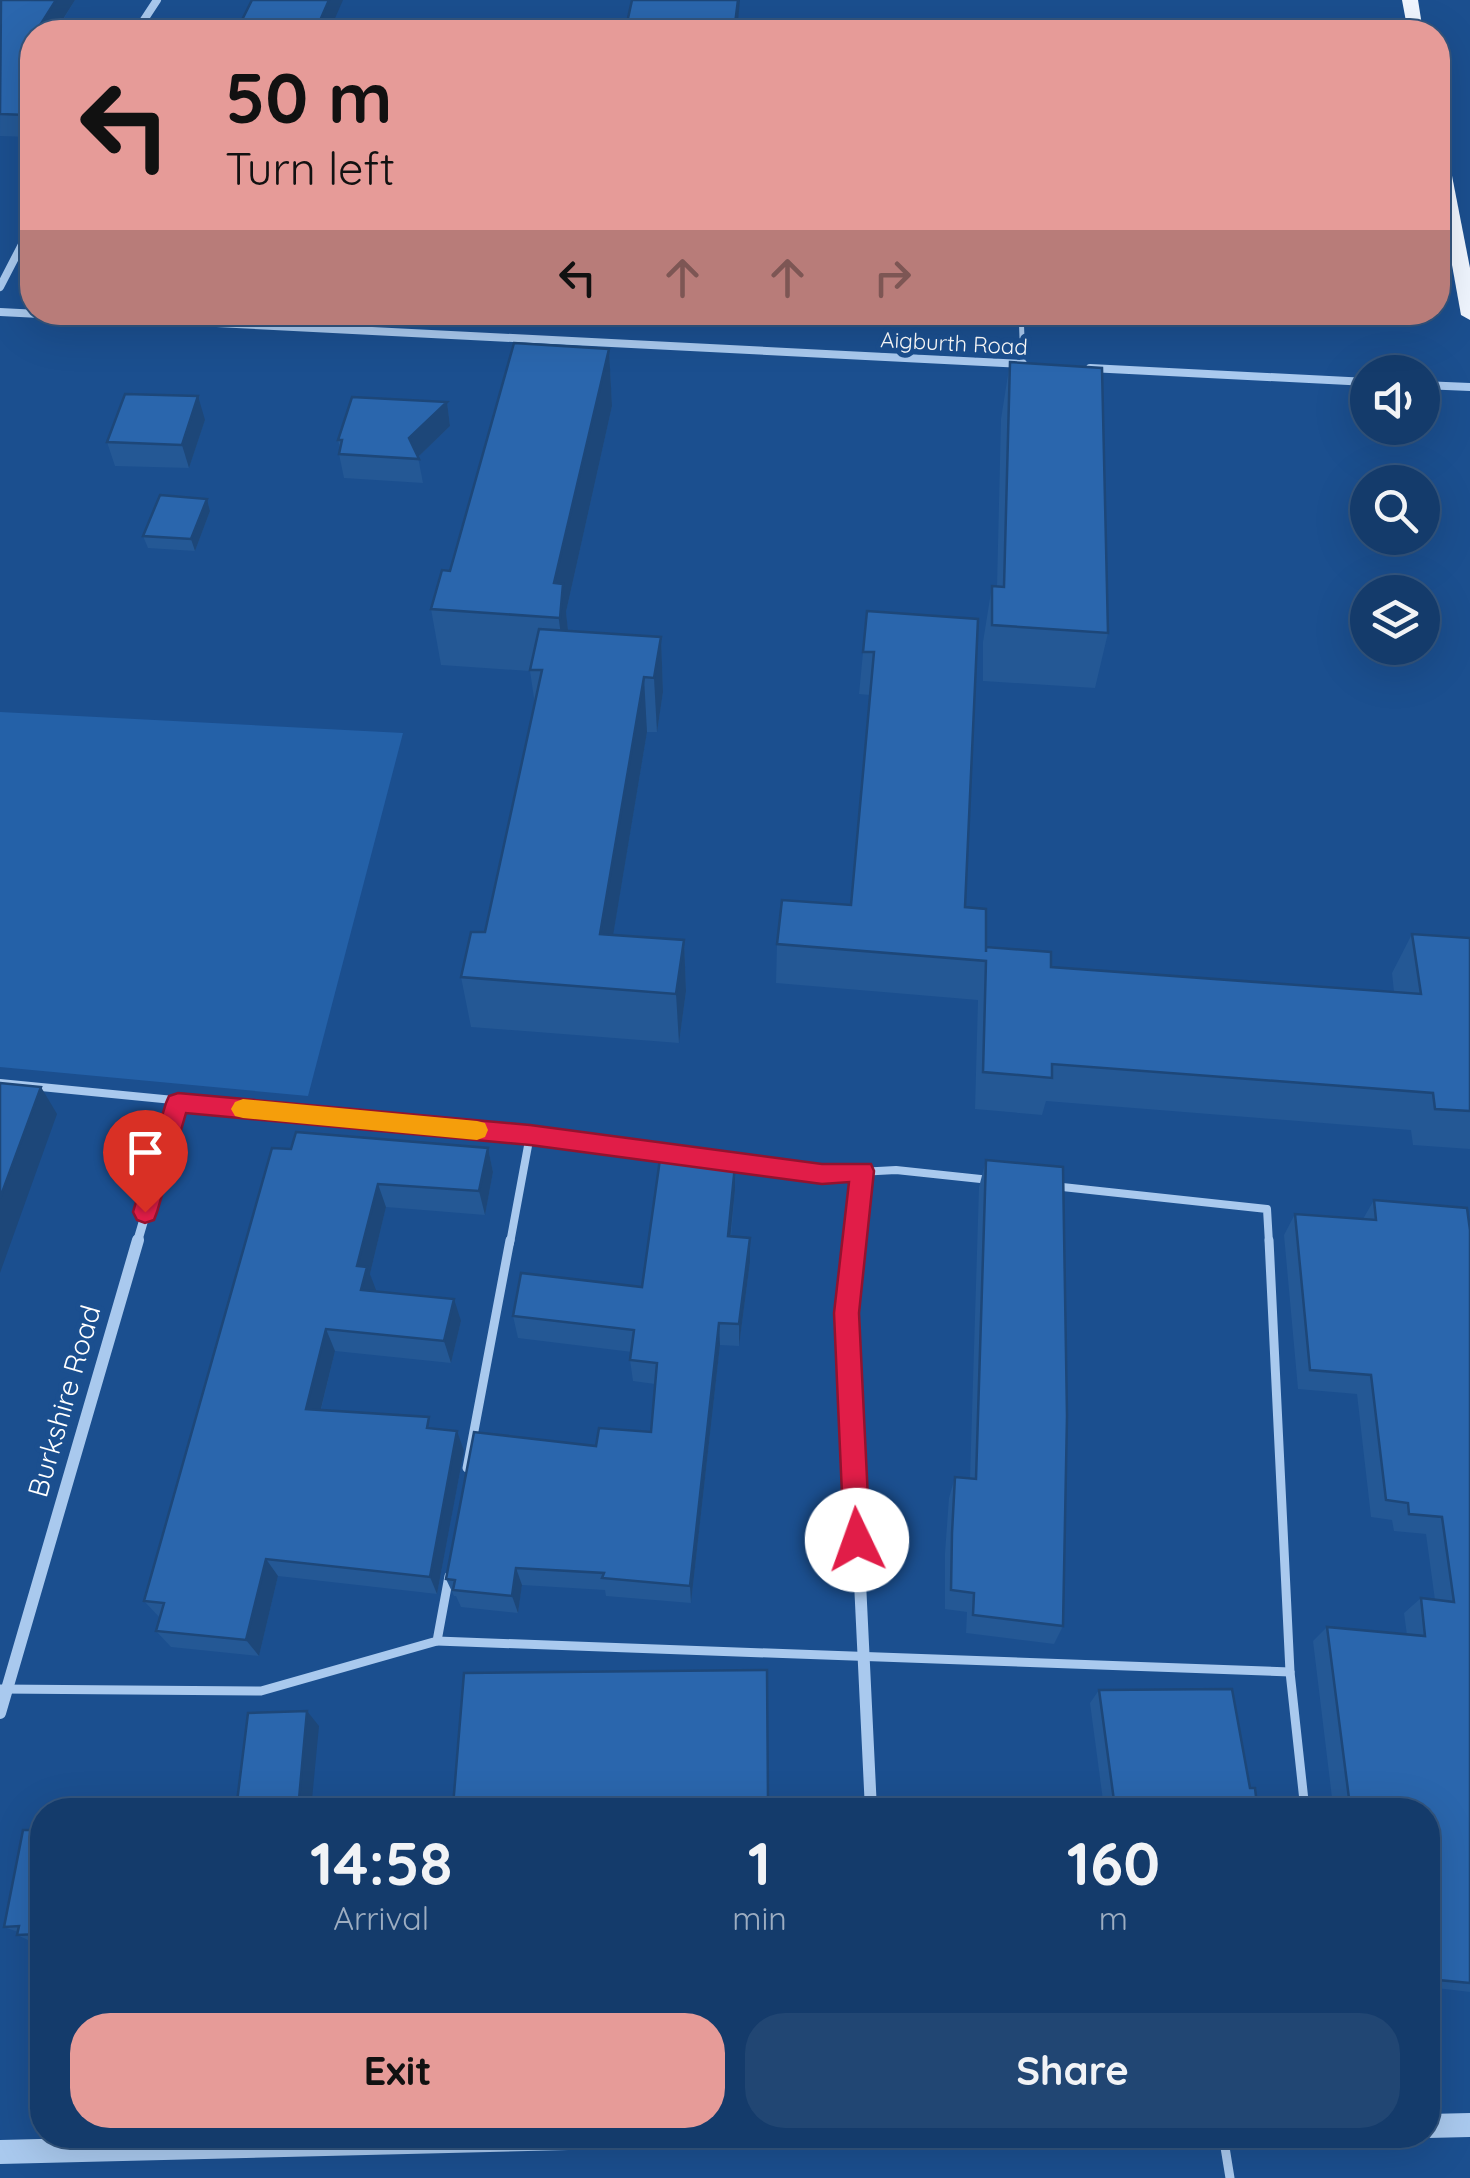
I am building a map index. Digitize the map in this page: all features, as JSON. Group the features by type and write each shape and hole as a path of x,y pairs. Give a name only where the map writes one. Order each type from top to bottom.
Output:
{"main road":[{"path":"1450,209 1470,315"}],"street":[{"path":"0,287 20,248"},
{"name":"Aigburth Road","path":"256,325 1042,365"},
{"path":"1080,367 1350,381"},
{"path":"1440,385 1470,387"},
{"name":"Burkshire Road","path":"0,1713 3,1688 178,1103"},
{"path":"862,1171 847,1313 870,1798"},
{"path":"1440,2126 1470,2125"},
{"path":"0,2152 162,2148"}],"lane":[{"path":"1022,325 1023,364"},
{"path":"0,1083 530,1135 822,1174 896,1170 994,1180"},
{"path":"466,1471 530,1135"},
{"path":"1033,1184 1267,1209 1290,1672 1303,1798"},
{"path":"438,1641 450,1566"},
{"path":"3,1688 261,1691 438,1641 1290,1672"},
{"path":"1226,2148 1230,2178"}],"shaded area":[{"path":"0,712 403,733 308,1096 0,1067"}],"building":[{"path":"1,0 56,0 43,20 20,20 20,115 0,114"},
{"path":"252,0 329,0 320,20 242,20"},
{"path":"632,0 738,0 736,20 628,20"},
{"path":"514,343 609,349 554,583 563,584 560,618 431,609 442,570 450,571"},
{"path":"1010,362 1102,368 1108,633 992,625 992,586 1004,587"},
{"path":"125,394 198,396 182,445 107,442"},
{"path":"352,397 447,402 409,438 419,459 339,454 342,440 338,440"},
{"path":"160,495 207,499 191,539 143,536"},
{"path":"867,611 978,619 965,907 986,909 986,947 1051,952 1051,967 1421,994 1412,934 1470,938 1470,1111 1435,1109 1433,1093 1052,1064 1052,1078 983,1072 986,961 777,944 782,900 851,905 874,652 863,652"},
{"path":"539,629 661,637 654,678 644,677 600,934 684,940 676,994 461,977 471,932 485,932 542,670 530,670"},
{"path":"0,1083 41,1087 0,1198"},
{"path":"296,1132 488,1148 479,1191 378,1184 357,1266 367,1267 361,1290 454,1299 444,1341 326,1329 306,1409 429,1417 427,1428 457,1431 430,1577 266,1559 246,1640 156,1631 164,1603 144,1601 272,1148 291,1149"},
{"path":"660,1159 735,1165 728,1236 750,1238 739,1324 719,1323 690,1586 602,1578 604,1573 516,1568 512,1596 453,1590 455,1580 446,1579 474,1432 596,1446 599,1428 651,1432 657,1363 630,1360 634,1330 513,1316 521,1273 642,1287"},
{"path":"986,1160 1063,1167 1067,1416 1063,1626 973,1615 974,1593 951,1590 955,1477 976,1479"},
{"path":"1374,1200 1467,1208 1470,1230 1470,1983 1440,1980 1440,1798 1349,1798 1327,1627 1425,1636 1421,1598 1454,1602 1442,1517 1409,1514 1408,1503 1386,1500 1371,1375 1310,1370 1295,1214 1376,1220"},
{"path":"767,1670 768,1798 454,1798 464,1673"},
{"path":"1232,1689 1250,1788 1255,1788 1256,1798 1114,1798 1099,1690"},
{"path":"307,1711 299,1798 237,1798 248,1713"},
{"path":"23,1830 30,1830 30,1934 17,1935 19,1926 4,1927"}],"slow traffic":[{"path":"243,1109 477,1130"}],"route":[{"path":"145,1212 178,1103 530,1135 822,1174 862,1171 847,1313 857,1540"}]}
